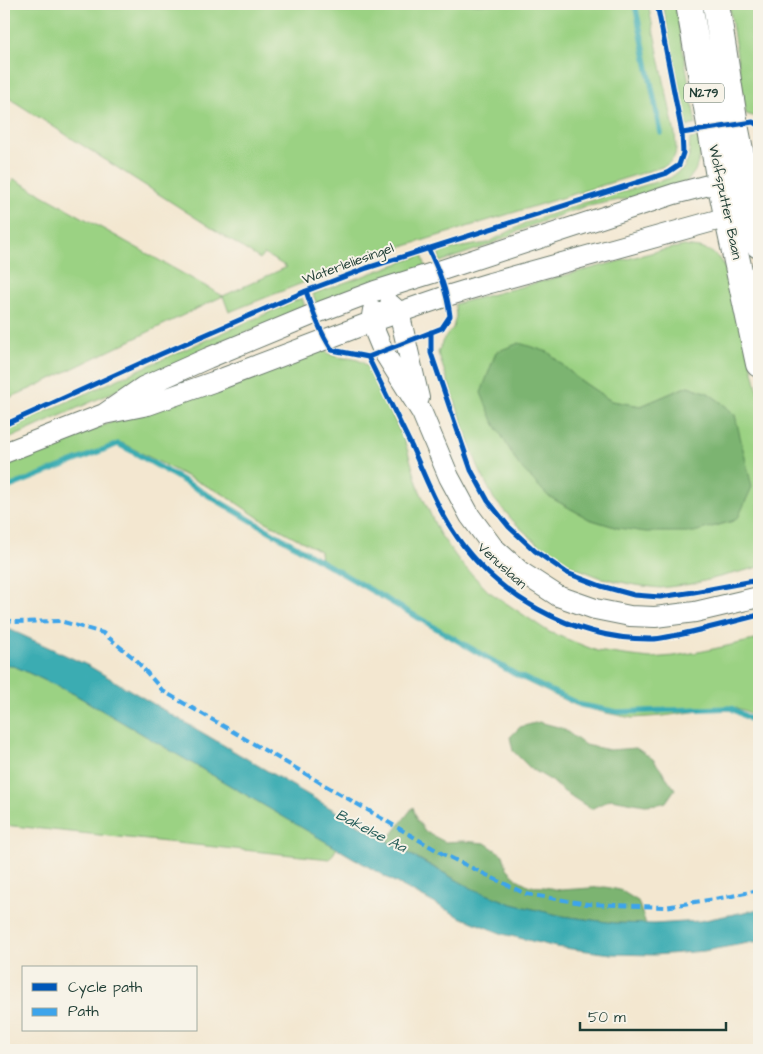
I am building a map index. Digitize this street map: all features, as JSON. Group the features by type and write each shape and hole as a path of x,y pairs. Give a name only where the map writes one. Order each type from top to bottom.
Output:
{"main road":[{"name":"Wolfsputter Baan","path":"689,4 720,182 759,364"},
{"name":"Wolfsputter Baan","path":"716,4 735,125 759,246"}],"street":[{"path":"4,453 104,414 148,405 213,382 399,312 490,283 728,217 748,192 720,182 674,194 375,291 314,314 142,387 104,414"},
{"path":"375,291 399,312"},
{"name":"Venuslaan","path":"375,291 372,322 383,351 422,413 449,477 470,516 493,547 521,572 558,596 595,609 630,616 655,618 695,612 759,597"},
{"name":"Venuslaan","path":"399,312 422,413"}],"green space":[{"path":"4,4 648,4 675,134 676,152 673,159 665,166 366,258 229,312 223,296 287,267 264,254 260,259 4,95"},
{"path":"663,4 675,4 696,124 686,127"},
{"path":"729,4 759,4 759,120 746,114"},
{"path":"702,137 700,156 695,171 687,182 672,190 583,207 530,226 487,246 440,262 438,251 487,243 526,223 583,203 670,178 684,168 689,157 690,139"},
{"path":"14,179 223,296 4,400 4,193"},
{"path":"684,246 699,248 710,251 722,261 733,288 759,396 759,567 692,584 660,588 602,578 571,566 540,546 515,523 494,499 479,469 438,353 443,340 453,328 456,316 455,304 658,251","holes":["548,352 577,378 611,401 641,406 688,386 708,393 722,403 735,415 738,518 715,526 618,528 589,519 548,496"]},
{"path":"422,255 426,267 317,306 313,294"},
{"path":"302,298 306,310 245,333 4,441 4,430"},
{"path":"519,343 548,352 577,378 611,401 641,406 688,386 708,393 722,403 735,415 752,487 738,518 694,532 646,532 618,528 589,519 548,496 518,464 493,421 481,393 496,352"},
{"path":"321,346 326,352 335,356 355,359 370,369 405,442 419,489 439,533 460,562 488,591 549,632 597,651 650,658 704,651 759,639 759,721 746,711 729,707 663,716 632,718 575,705 531,684 321,561 320,551 259,518 223,494 122,443 57,466 4,489 4,464 135,413"},
{"path":"4,664 16,667 74,694 337,848 330,859 4,825"},
{"path":"539,722 562,728 585,745 610,750 636,748 653,759 675,789 666,802 659,804 645,805 611,799 591,809 530,768 513,751 510,737 520,727"},
{"path":"413,807 417,820 426,832 445,842 485,843 503,855 507,868 517,879 530,886 561,890 605,887 620,890 638,901 646,924 615,923 562,916 512,904 473,889 387,841"}],"water":[{"path":"4,628 89,666 400,849 473,889 512,904 562,916 615,923 654,924 700,921 759,909 759,941 704,951 655,955 612,954 556,947 503,934 460,917 391,880 74,694 16,667 4,664"}],"waterway":[{"path":"635,4 661,133"},
{"path":"755,4 759,23"},
{"path":"4,489 118,444 515,674 581,705 617,712 731,708 759,724"}],"marked path":[{"path":"4,619 15,622 60,621 103,633 135,659 163,691 443,854 526,894 588,904 665,907 759,890"}],"cycle path":[{"path":"657,4 682,133 753,122 759,126"},
{"name":"Waterleliesingel","path":"4,425 306,291 367,268 667,173 679,165 683,153 682,133"},
{"name":"Waterleliesingel","path":"306,291 320,329 332,350 368,357 442,328 450,316 442,281 428,248"},
{"path":"431,332 431,353 471,470 488,501 509,527 535,551 567,573 601,586 634,595 660,597 759,580"},
{"path":"368,357 434,497 451,528 468,552 489,574 512,593 538,609 565,622 593,632 622,637 662,638 759,615"}],"water label":[{"name":"Bakelse Aa","path":"371,831"}]}
